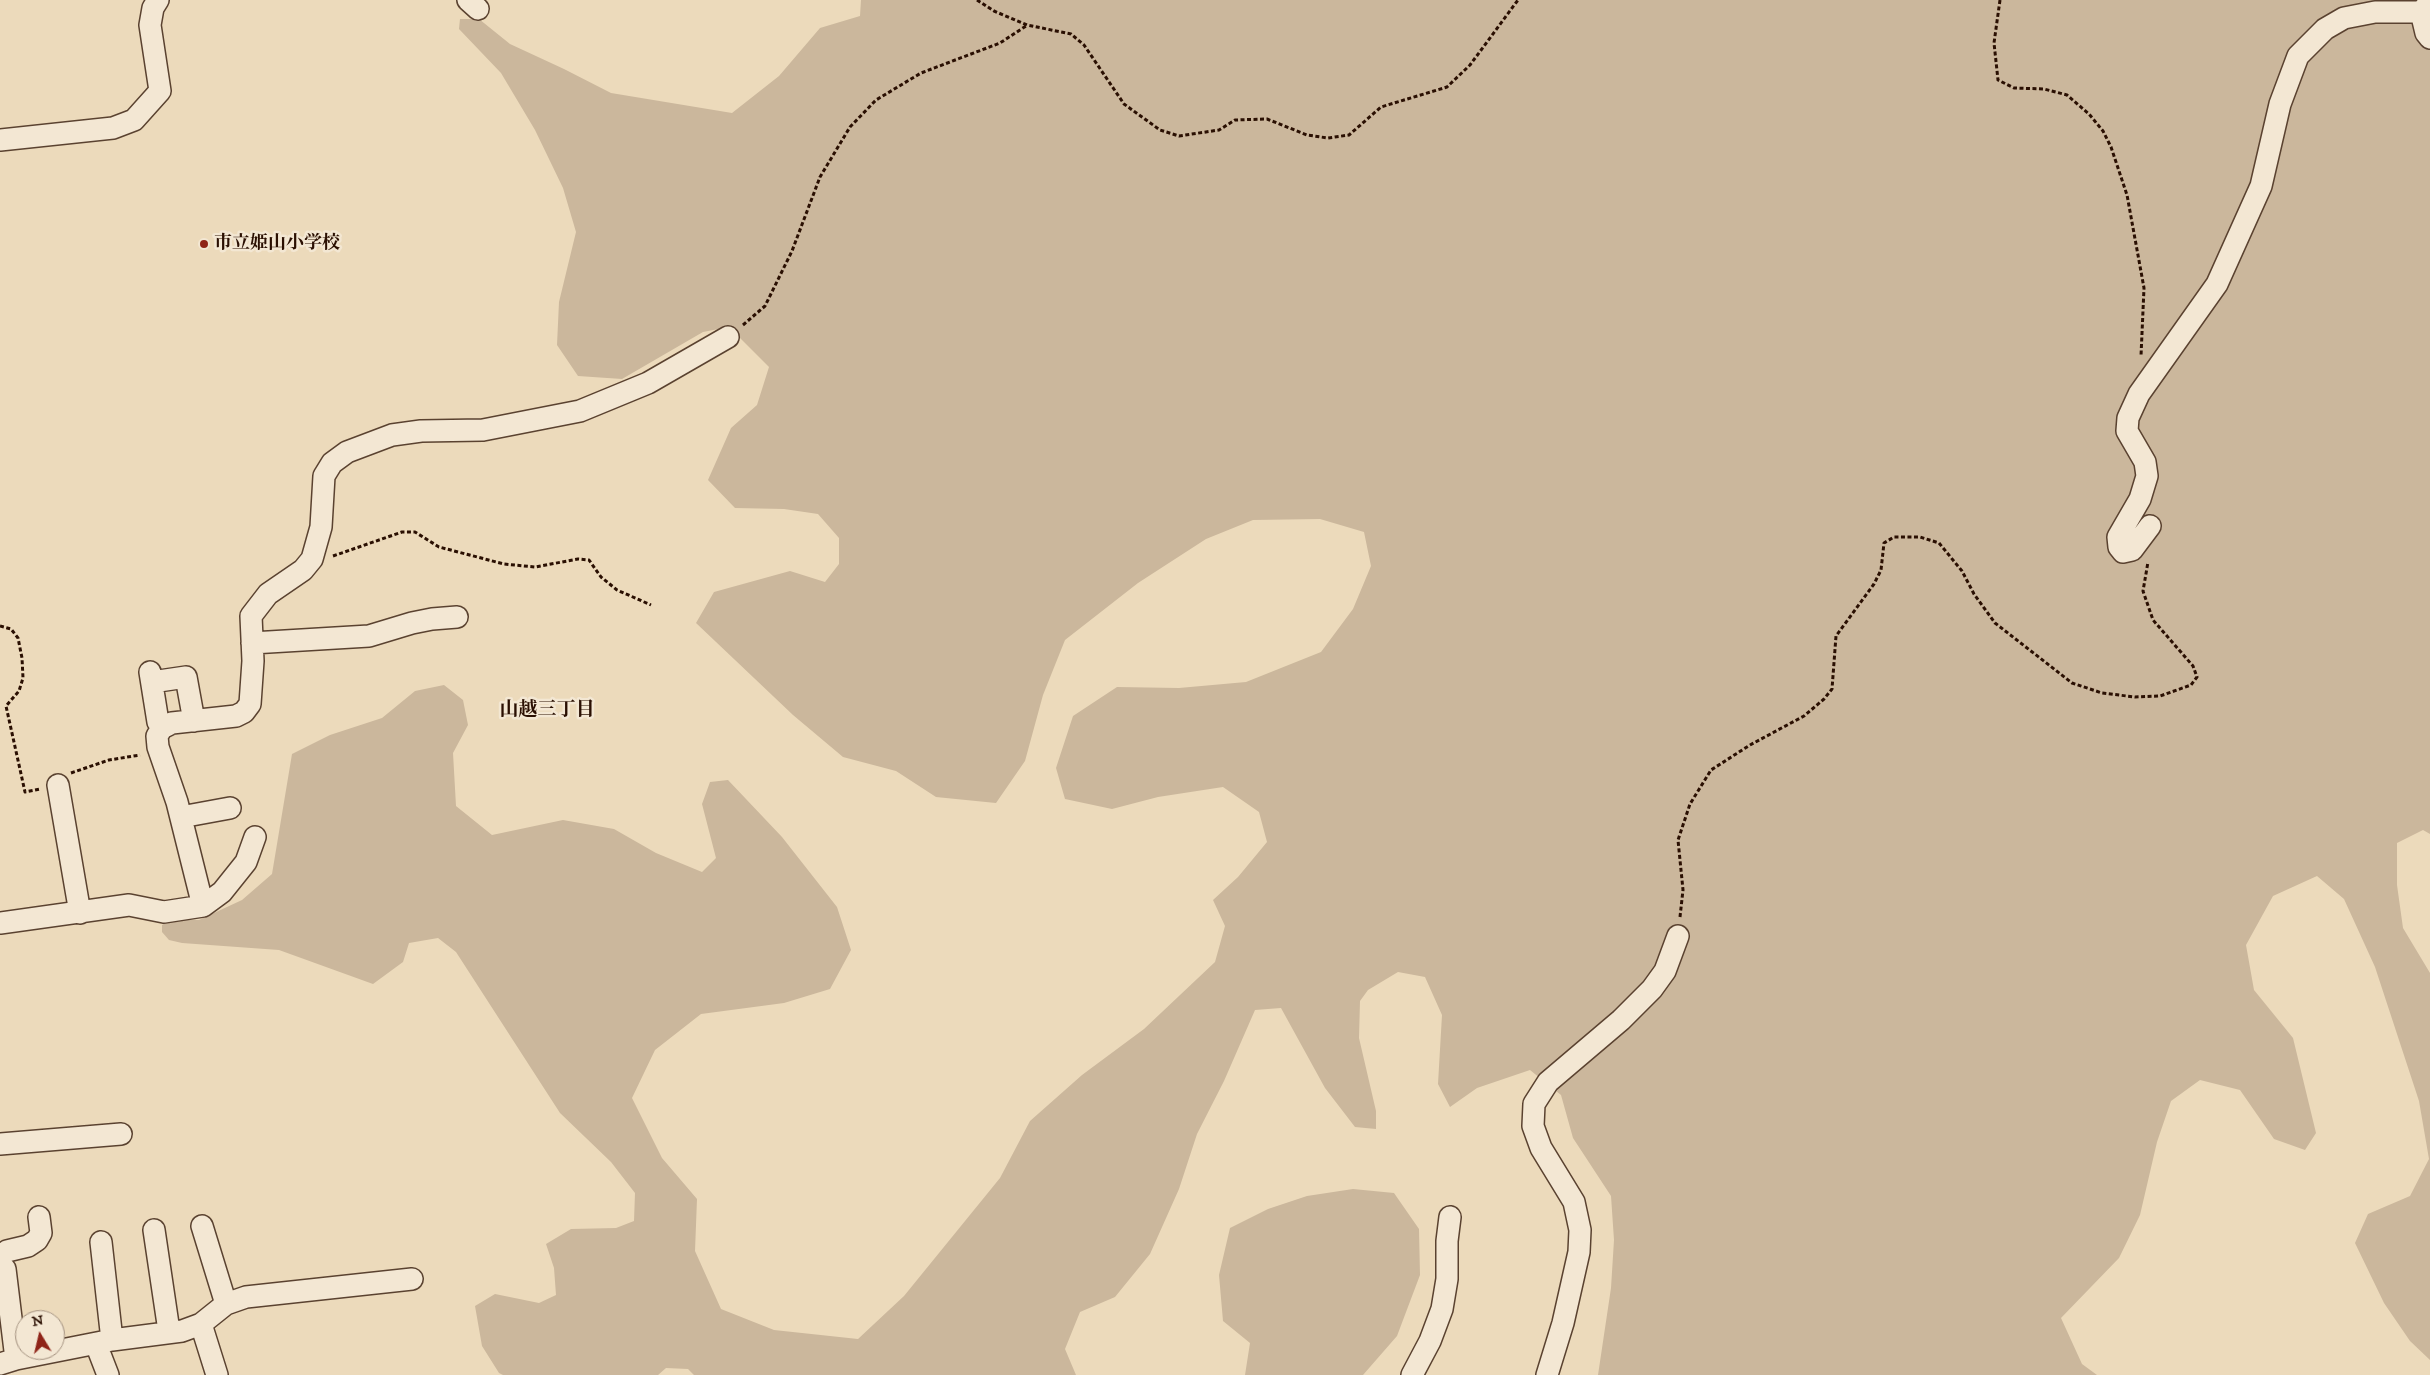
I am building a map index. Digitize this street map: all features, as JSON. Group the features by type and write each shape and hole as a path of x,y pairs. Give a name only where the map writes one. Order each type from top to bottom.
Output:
{"street":[{"path":"0,140 113,128 134,120 160,91 150,24 153,8 158,0"},
{"path":"2150,526 2132,550 2123,552 2119,547 2118,537 2140,499 2147,476 2145,462 2127,431 2128,418 2139,394 2217,284 2261,186 2280,104 2298,56 2325,29 2344,18 2375,12 2425,7 2426,33 2430,38"},
{"path":"203,906 181,817 160,754 157,736 162,728 172,723 236,716 244,712 250,704 251,616 268,594 303,570 312,558 321,527 324,476 332,463 347,452 392,435 421,430 483,430 580,411 648,383 728,337"},
{"path":"252,643 370,636 425,620 457,617"},
{"path":"162,728 158,722 151,677 186,677 194,721"},
{"path":"58,785 80,913"},
{"path":"181,817 230,808"},
{"path":"0,923 129,906 164,912 203,906 222,892 246,862 255,837"},
{"path":"1547,1375 1563,1323 1579,1252 1580,1230 1574,1202 1541,1148 1533,1126 1534,1104 1548,1082 1621,1020 1652,989 1665,971 1678,936"},
{"path":"0,1144 121,1134"},
{"path":"0,1257 7,1250 28,1246 37,1240 41,1233 39,1217"},
{"path":"1412,1375 1430,1341 1442,1309 1447,1279 1447,1241 1450,1217"},
{"path":"202,1226 226,1304"},
{"path":"154,1230 169,1331"},
{"path":"100,1242 104,1342 108,1375"},
{"path":"0,1264 4,1269 8,1362 104,1342 169,1331 182,1331 201,1324 226,1304 246,1297 412,1279"},
{"path":"201,1324 217,1375"}],"path":[{"path":"977,0 994,11 1026,25 1071,34 1084,45 1124,104 1160,130 1180,136 1219,130 1235,120 1267,119 1307,135 1328,138 1349,135 1381,107 1447,87 1470,65 1518,0"},
{"path":"2000,0 1994,43 1998,80 2014,88 2044,89 2066,95 2089,114 2103,131 2111,147 2127,195 2144,288 2139,394"},
{"path":"728,337 765,306 792,251 820,177 850,127 876,100 921,73 1000,43 1026,25"},
{"path":"1678,936 1683,890 1678,840 1690,804 1711,770 1750,745 1804,716 1824,699 1832,689 1836,636 1874,584 1881,570 1884,543 1894,537 1920,537 1940,543 1962,571 1974,594 1995,623 2072,683 2102,693 2135,697 2160,696 2191,685 2197,677 2193,666 2153,620 2143,591 2150,545 2150,526"},
{"path":"312,558 328,558 402,532 415,532 439,547 504,564 535,567 578,559 589,560 601,577 617,590 651,605"},
{"path":"0,626 12,629 18,638 22,658 23,678 20,691 6,706 25,792 58,785 71,773 110,760 147,754 160,754"}],"shaded area":[{"path":"861,0 2430,0 2430,834 2423,830 2397,843 2397,885 2403,928 2430,973 2430,1360 2410,1341 2384,1303 2355,1243 2368,1214 2410,1196 2429,1159 2419,1101 2375,967 2344,899 2317,876 2273,896 2246,945 2254,990 2293,1038 2316,1133 2305,1150 2274,1139 2240,1090 2200,1080 2171,1101 2157,1142 2140,1215 2119,1258 2061,1318 2082,1364 2097,1375 1598,1375 1611,1288 1614,1240 1611,1196 1573,1138 1561,1095 1530,1070 1477,1088 1450,1107 1438,1084 1442,1015 1425,977 1398,972 1368,990 1360,1001 1359,1038 1376,1111 1376,1129 1355,1127 1325,1088 1281,1008 1255,1010 1224,1081 1197,1134 1179,1189 1150,1254 1115,1297 1080,1312 1065,1349 1076,1375 694,1375 688,1369 666,1368 658,1375 503,1375 499,1373 482,1346 475,1306 495,1294 539,1303 556,1295 554,1268 546,1244 571,1229 616,1228 634,1221 635,1193 611,1162 560,1113 456,952 438,938 409,943 403,962 373,984 279,950 182,943 169,940 162,932 162,925 171,920 199,920 242,900 272,874 292,754 330,735 382,718 415,691 444,685 463,700 468,725 453,753 456,806 492,835 563,820 614,829 656,853 702,872 716,858 702,804 710,782 728,780 782,837 837,907 851,950 830,989 784,1003 701,1014 655,1050 632,1098 662,1158 697,1199 695,1251 721,1309 774,1330 858,1339 904,1296 1000,1178 1030,1121 1082,1075 1144,1029 1215,962 1225,926 1213,900 1238,877 1267,842 1259,812 1223,787 1158,797 1112,809 1065,799 1056,768 1073,716 1117,687 1179,688 1246,682 1321,652 1353,609 1371,566 1364,532 1320,519 1253,520 1206,539 1138,583 1065,640 1043,695 1025,761 996,803 936,797 896,771 843,757 793,715 696,623 714,592 790,571 825,582 839,564 839,538 818,514 784,509 735,508 708,480 731,428 757,405 769,367 729,327 703,332 622,379 578,376 557,345 559,302 576,232 563,188 535,130 501,73 459,29 460,19 479,19 510,44 611,93 732,113 779,76 820,28 860,16"},
{"path":"1353,1189 1394,1193 1419,1229 1420,1275 1397,1336 1363,1375 1245,1375 1250,1343 1223,1321 1219,1275 1230,1228 1268,1209 1307,1196"}],"place":[{"name":"市立姫山小学校","path":"204,244"}],"district":[{"name":"山越三丁目","path":"547,711"}]}
